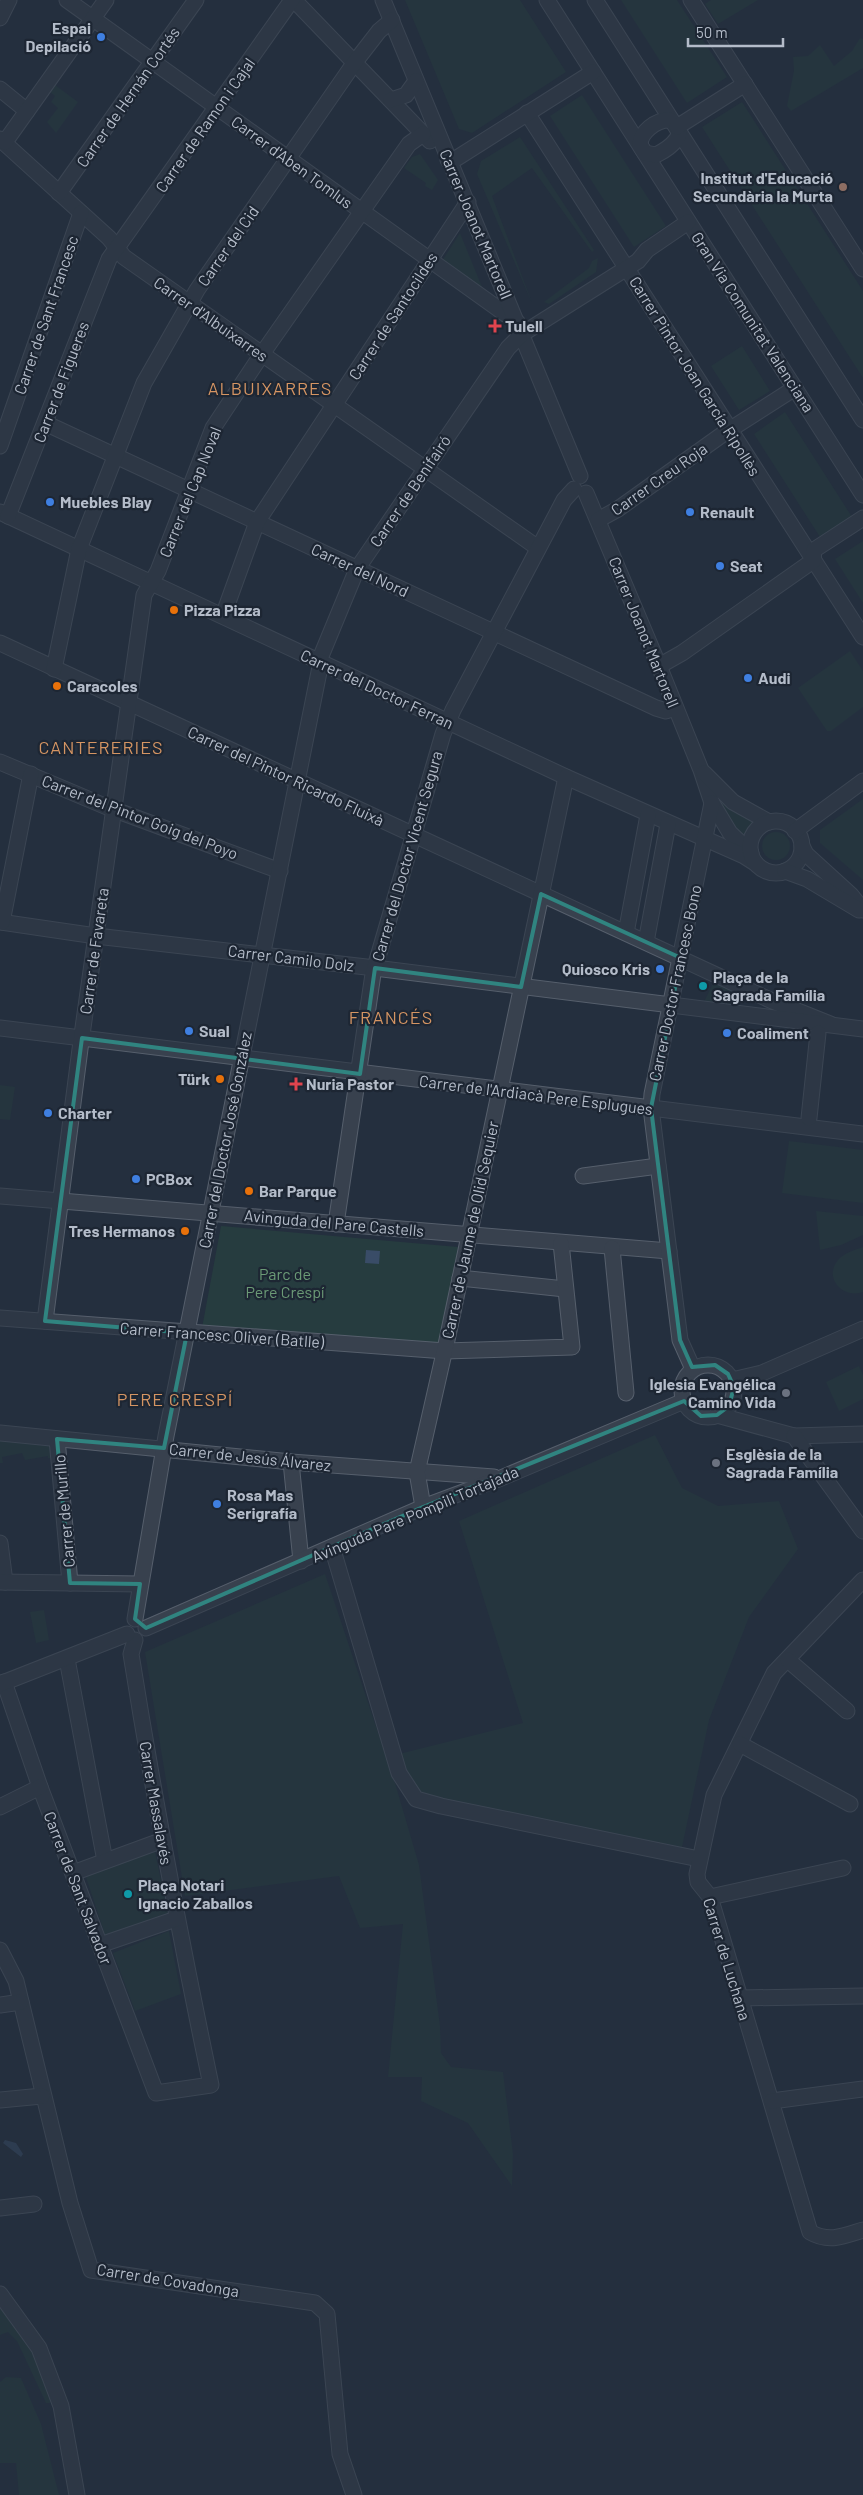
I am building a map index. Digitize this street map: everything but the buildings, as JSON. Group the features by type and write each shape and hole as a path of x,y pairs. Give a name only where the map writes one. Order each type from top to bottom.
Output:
{"street":[{"path":"0,18 9,0"},
{"name":"Carrer d'Aben Tomlus","path":"67,0 290,159 520,328"},
{"path":"3,140 27,112 106,0"},
{"name":"Carrer de Hernán Cortés","path":"59,193 196,0"},
{"path":"293,0 448,160 457,158 594,72"},
{"name":"Carrer de Ramon i Cajal","path":"117,249 293,0"},
{"name":"Carrer Joanot Martorell","path":"383,0 448,160 468,202 520,328 580,486 598,520 659,666 701,770 712,803 726,827 753,858"},
{"name":"Gran Via Comunitat Valenciana","path":"547,0 863,494"},
{"path":"595,0 863,420"},
{"path":"691,0 863,270"},
{"name":"Carrer del Cid","path":"54,669 79,549 144,383 189,303 355,62 379,30 392,20"},
{"path":"391,100 406,95 416,81"},
{"path":"677,127 745,84"},
{"path":"0,89 27,112"},
{"name":"Carrer Pintor Joan García Ripollès","path":"527,114 632,265 728,430 863,637"},
{"path":"669,120 677,127 678,138 666,149 652,155 642,150 640,144 642,135 660,121 669,120"},
{"name":"Carrer del Cap Noval","path":"150,583 157,574 213,428 262,354 410,144 423,134"},
{"name":"Carrer d'Albuixarres","path":"3,140 109,238 124,257 538,548"},
{"name":"Carrer de Santocildes","path":"223,616 258,522 468,202"},
{"name":"Carrer de Sant Francesc","path":"0,446 81,213"},
{"name":"Carrer de Benifairó","path":"320,662 357,569 520,328 632,265 647,250 688,222"},
{"name":"Carrer de Figueres","path":"4,514 45,423 108,259 117,249"},
{"name":"Carrer Creu Roja","path":"598,520 618,508 728,430 795,388"},
{"name":"Carrer del Nord","path":"45,423 662,711 675,708"},
{"name":"Carrer del Doctor Vicent Segura","path":"336,1224 375,968 448,722 564,500 580,486"},
{"name":"Carrer del Doctor Ferran","path":"4,514 648,815 744,856 753,858"},
{"path":"659,666 682,653 813,561 814,550 863,518"},
{"name":"Carrer de Favareta","path":"45,1321 128,704 143,600 150,583"},
{"name":"Carrer del Pintor Ricardo Fluixà","path":"0,644 681,958"},
{"name":"Carrer del Doctor José González","path":"131,1637 126,1624 140,1623 140,1584 164,1448 320,662"},
{"name":"Carrer del Pintor Goig del Poyo","path":"0,762 115,809 280,871"},
{"name":"Carrer Joanot Martorell","path":"701,770 733,802 769,822"},
{"path":"1,922 31,774"},
{"name":"Carrer de Jaume de Olid Sequier","path":"423,1507 416,1472 445,1352 566,777"},
{"path":"795,831 863,781"},
{"name":"Carrer Doctor Francesc Bono","path":"693,1369 680,1340 651,1108 652,1094 712,803"},
{"path":"626,933 648,815"},
{"path":"769,822 784,823 795,831 806,854 851,895 863,911 807,880 785,871 768,872 753,858 752,838 756,831 769,822"},
{"path":"646,942 668,824"},
{"path":"785,871 798,861 802,846"},
{"path":"636,879 657,883"},
{"name":"Carrer Camilo Dolz","path":"1,922 96,936 375,968 670,1006"},
{"path":"681,958 770,1000 830,1024"},
{"path":"670,1006 863,1029"},
{"name":"Carrer de l'Ardiacà Pere Esplugues","path":"0,1028 360,1074 863,1134"},
{"path":"809,1118 818,1033"},
{"path":"583,1176 658,1166"},
{"name":"Avinguda del Pare Castells","path":"0,1196 211,1212 612,1248 669,1251"},
{"path":"460,1278 564,1289 561,1243"},
{"path":"612,1248 626,1393"},
{"name":"Carrer Francesc Oliver (Batlle)","path":"0,1318 445,1352 572,1348 564,1289"},
{"path":"732,1380 762,1372 863,1329"},
{"path":"723,1411 734,1394 732,1380 722,1368 715,1365 707,1364 693,1369 682,1383 684,1401 688,1408 701,1416 723,1411 743,1422 794,1436 863,1434"},
{"name":"Avinguda Pare Pompili Tortajada","path":"140,1623 301,1561 423,1507 501,1478 684,1401"},
{"name":"Carrer de Jesús Álvarez","path":"0,1433 291,1462 501,1478"},
{"path":"794,1436 863,1531"},
{"name":"Carrer de Murillo","path":"57,1439 70,1583"},
{"path":"291,1462 301,1561"},
{"path":"0,1543 3,1582 140,1584"},
{"path":"332,1547 399,1772 416,1799 440,1806 699,1859"},
{"name":"Carrer de Luchana","path":"863,1580 774,1673 714,1795 697,1874 698,1882 710,1897 810,2232 820,2238 833,2239 863,2230"},
{"path":"2,1683 131,1637"},
{"name":"Carrer Massalavés","path":"131,1637 131,1654 176,1919 211,2085 156,2092"},
{"path":"67,1659 105,1861"},
{"path":"788,1660 847,1711"},
{"name":"Carrer de Sant Salvador","path":"2,1683 156,2092"},
{"path":"740,1744 850,1804"},
{"path":"0,1807 40,1787"},
{"path":"72,1872 163,1840"},
{"path":"710,1897 843,1868"},
{"path":"100,1945 176,1919"},
{"name":"Carrer de Covadonga","path":"0,1950 16,1981 42,2096 70,2203 91,2270 315,2303 327,2314 340,2454 354,2495"},
{"path":"739,1998 863,1996"},
{"path":"0,2005 21,2002"},
{"path":"772,2101 863,2089"},
{"path":"0,2100 42,2096"},
{"path":"0,2208 34,2204"},
{"path":"0,2294 39,2348 61,2406 77,2495"}],"highlighted area":[{"path":"541,894 681,958 651,1108 680,1340 692,1367 715,1365 728,1374 734,1387 729,1406 717,1415 701,1416 684,1401 423,1507 146,1628 135,1619 140,1584 70,1583 57,1439 164,1448 187,1333 45,1321 82,1038 360,1074 375,968 521,987"}],"green space":[{"path":"405,0 520,0 566,72 472,133 459,129"},
{"path":"621,0 677,0 727,77 687,103"},
{"path":"711,0 758,0 718,24 705,4"},
{"path":"860,38 863,39 863,68 791,111 787,106 794,71 793,57 808,56 820,45 834,66 852,51"},
{"path":"55,85 78,102 56,133 47,122 58,108 51,102 55,96 50,92"},
{"path":"582,95 666,226 634,247 550,116"},
{"path":"742,102 863,291 863,378 702,127"},
{"path":"520,137 594,250 592,252 532,168 492,196 532,303 477,174 481,161"},
{"path":"420,154 438,180 432,190 425,186 426,183 404,168 412,157"},
{"path":"460,233 482,287 481,289 442,261"},
{"path":"598,258 596,272 549,304 544,302 589,268 592,261"},
{"path":"742,346 770,391 739,410 711,366"},
{"path":"785,412 852,517 820,537 754,434"},
{"path":"863,541 863,603 835,559"},
{"path":"850,651 863,671 863,707 831,731 827,731 798,688"},
{"path":"722,799 757,821 753,823 744,839 717,801"},
{"path":"863,799 863,880 820,843 820,830"},
{"path":"776,832 786,836 790,846 786,856 776,860 766,856 762,846 766,836"},
{"path":"714,981 736,991 730,1005 704,1002"},
{"path":"0,1085 15,1087 10,1120 0,1119"},
{"path":"789,1141 863,1150 863,1203 782,1193"},
{"path":"816,1211 863,1216 863,1235 841,1245 820,1250"},
{"name":"Parc de Pere Crespí","path":"221,1226 458,1247 440,1346 202,1328"},
{"path":"863,1247 863,1292 856,1293 842,1290 834,1280 834,1267 843,1255"},
{"path":"859,1366 863,1375 863,1399 839,1411 826,1382"},
{"path":"655,1435 682,1488 718,1506 779,1501 798,1549 749,1617 709,1720 682,1847 438,1800 416,1789 399,1754 523,1723 459,1521"},
{"path":"0,1441 50,1446 54,1458 48,1458 48,1456 25,1460 22,1453 2,1457 3,1463 0,1463"},
{"path":"325,1574 395,1783 419,1865 440,2026 441,2053 451,2067 503,2072 513,2154 512,2186 468,2123 421,2101 422,2077 388,2077 403,1924 360,1928 339,1876 185,1896 145,1652"},
{"path":"44,1610 49,1640 36,1643 30,1612"},
{"path":"155,1852 168,1913 105,1935 85,1874"},
{"path":"169,1931 181,1994 135,2011 113,1953"},
{"path":"0,2304 35,2353 52,2398 50,2403 46,2403 17,2341 8,2332 0,2335"},
{"path":"6,2377 21,2378 41,2424 59,2495 19,2495 16,2463 0,2463 0,2382"}],"water":[{"path":"366,1250 380,1251 379,1264 365,1263"},
{"path":"5,2140 16,2143 23,2154 21,2157 3,2143"}],"place":[{"name":"Espai Depilació","path":"101,37"},
{"name":"Institut d'Educació Secundària la Murta","path":"843,187"},
{"name":"Tulell","path":"495,326"},
{"name":"Muebles Blay","path":"50,502"},
{"name":"Renault","path":"690,512"},
{"name":"Seat","path":"720,566"},
{"name":"Pizza Pizza","path":"174,610"},
{"name":"Audi","path":"748,678"},
{"name":"Caracoles","path":"57,686"},
{"name":"Quiosco Kris","path":"660,969"},
{"name":"Plaça de la Sagrada Família","path":"703,986"},
{"name":"Sual","path":"189,1031"},
{"name":"Coaliment","path":"727,1033"},
{"name":"Türk","path":"220,1079"},
{"name":"Nuria Pastor","path":"296,1084"},
{"name":"Charter","path":"48,1113"},
{"name":"PCBox","path":"136,1179"},
{"name":"Bar Parque","path":"249,1191"},
{"name":"Tres Hermanos","path":"185,1231"},
{"name":"Iglesia Evangélica Camino Vida","path":"786,1393"},
{"name":"Esglèsia de la Sagrada Família","path":"716,1463"},
{"name":"Rosa Mas Serigrafía","path":"217,1504"},
{"name":"Plaça Notari Ignacio Zaballos","path":"128,1894"}],"district":[{"name":"ALBUIXARRES","path":"270,389"},
{"name":"CANTERERIES","path":"101,748"},
{"name":"FRANCÉS","path":"391,1018"},
{"name":"PERE CRESPÍ","path":"175,1400"}]}
